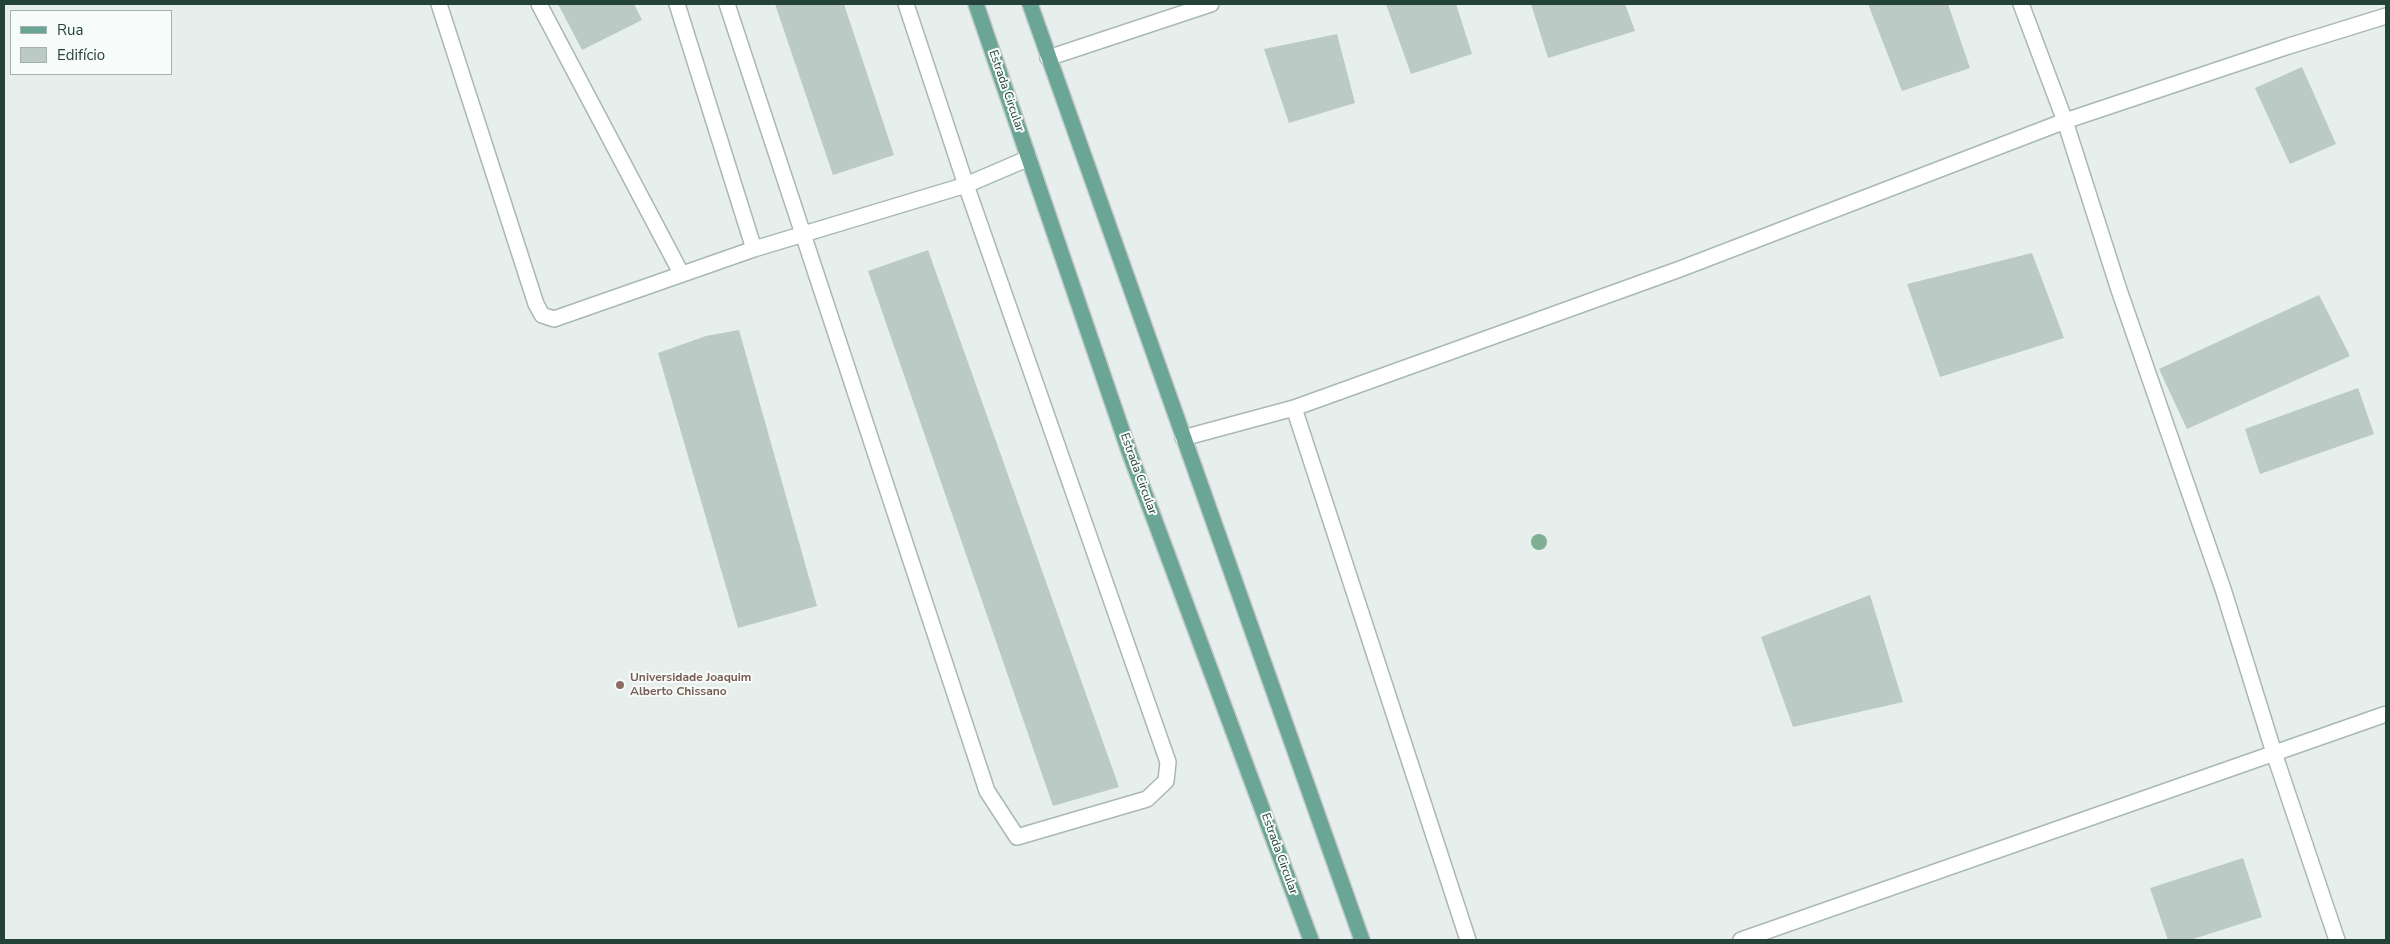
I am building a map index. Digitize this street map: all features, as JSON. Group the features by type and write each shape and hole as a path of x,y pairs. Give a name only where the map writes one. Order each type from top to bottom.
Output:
{"main road":[{"name":"Estrada Circular","path":"976,4 1130,454 1311,940"},
{"path":"1030,4 1362,940"}],"street":[{"path":"439,4 536,304 542,315 554,319 754,249 966,185 1029,158"},
{"path":"539,4 682,273"},
{"path":"676,4 754,249"},
{"path":"727,4 987,791 1017,838 1147,799 1166,782 1168,762 966,185 906,4"},
{"path":"1048,58 1211,4"},
{"path":"2021,4 2065,121 2119,290 2223,589 2274,754 2337,940"},
{"path":"1183,438 1294,408 1680,269 2065,121 2289,46 2386,16"},
{"path":"1294,408 1468,940"},
{"path":"1741,940 2386,714"}],"building":[{"path":"558,4 634,4 642,20 582,50"},
{"path":"775,4 844,4 894,155 833,175"},
{"path":"1386,4 1456,4 1472,54 1411,74"},
{"path":"1531,4 1625,4 1635,31 1548,58"},
{"path":"1868,4 1948,4 1970,68 1902,91"},
{"path":"1337,34 1355,103 1289,123 1264,49"},
{"path":"2302,67 2336,144 2290,164 2255,88"},
{"path":"928,250 1119,787 1053,806 868,271"},
{"path":"2032,253 2064,338 1940,377 1907,284"},
{"path":"2319,295 2350,356 2187,429 2159,369"},
{"path":"739,330 817,606 738,628 658,353 706,336"},
{"path":"2358,388 2374,434 2260,474 2245,429"},
{"path":"1870,595 1903,702 1793,727 1761,637"},
{"path":"2243,858 2262,917 2190,940 2168,940 2150,888"}],"place":[{"name":"Universidade Joaquim Alberto Chissano","path":"620,685"}]}
